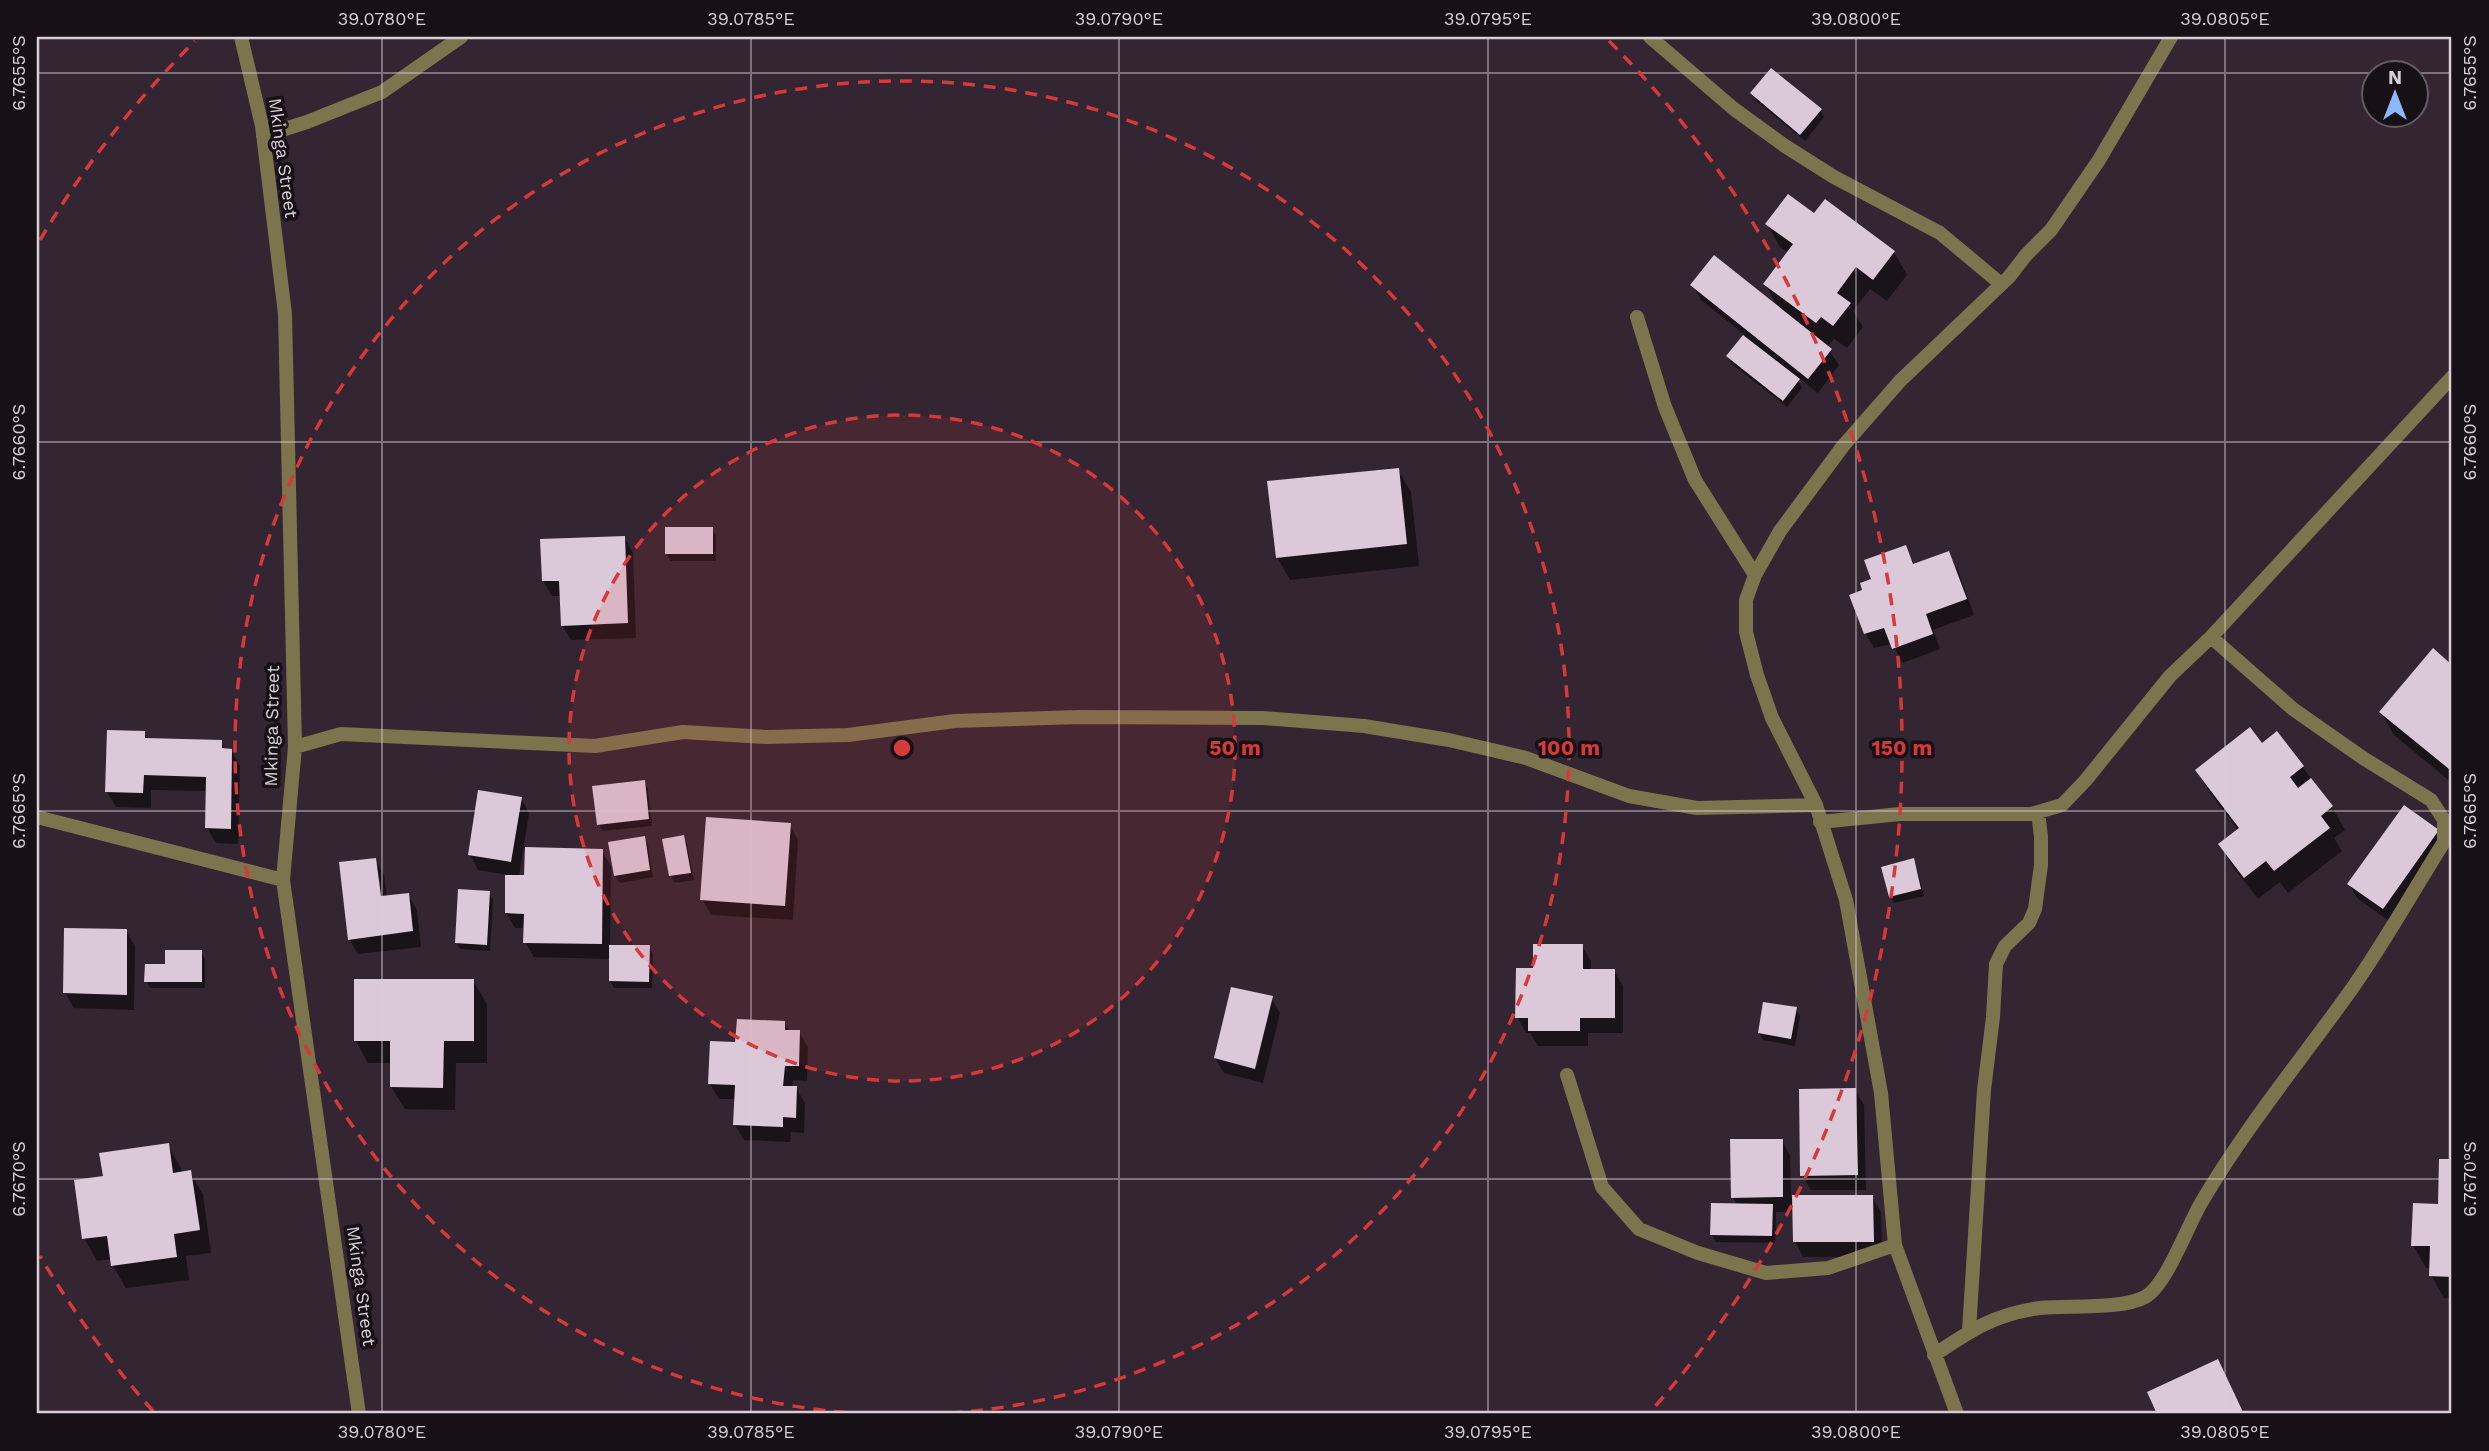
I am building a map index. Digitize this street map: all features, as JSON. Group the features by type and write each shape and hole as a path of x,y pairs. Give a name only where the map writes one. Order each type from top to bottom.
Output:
{"street":[{"name":"Mkinga Street","path":"241,37 263,136 285,314 295,747 283,880 359,1414"},
{"path":"263,136 307,122 382,92 461,37"},
{"path":"1650,37 1734,110 1785,146 1834,177 1940,233 2001,284"},
{"path":"1957,1414 1895,1245 1881,1093 1846,900 1816,805 1772,718 1757,675 1746,632 1746,600 1755,575 1780,531 1843,446 1900,381 2001,284 2051,230 2079,192 2171,37"},
{"path":"1637,317 1665,407 1695,480 1755,575"},
{"path":"1820,822 1900,814 2031,814 2062,805 2085,781 2170,676 2211,637 2452,377"},
{"path":"1934,1355 1969,1331 2004,1315 2041,1308 2127,1303 2146,1297 2159,1285 2201,1203 2251,1126 2353,987 2444,842 2444,820 2431,800 2363,758 2293,709 2211,637"},
{"path":"295,747 341,734 595,746 683,732 766,737 848,735 955,721 1080,717 1263,718 1364,726 1449,740 1526,758 1629,796 1697,808 1816,805"},
{"path":"1969,1331 1984,1090 1996,964 2005,946 2029,923 2035,909 2041,837 2038,812"},
{"path":"37,817 283,880"},
{"path":"1567,1075 1602,1187 1639,1229 1698,1253 1766,1273 1828,1268 1895,1245"}],"building":[{"path":"1771,68 1822,109 1800,135 1750,93"},
{"path":"1788,194 1814,213 1825,199 1895,251 1873,280 1856,267 1837,293 1851,303 1833,326 1821,317 1816,323 1763,284 1793,244 1765,224"},
{"path":"1714,255 1832,349 1808,379 1690,285"},
{"path":"1743,335 1800,379 1783,401 1726,356"},
{"path":"1399,468 1407,544 1276,558 1267,481"},
{"path":"665,527 713,527 713,554 665,554"},
{"path":"625,536 628,623 561,626 559,581 542,581 540,539"},
{"path":"1906,545 1913,564 1949,551 1967,599 1926,614 1933,634 1892,649 1884,628 1864,634 1849,595 1862,590 1860,583 1871,579 1864,560"},
{"path":"2433,648 2452,665 2452,765 2449,769 2379,712"},
{"path":"2250,727 2262,743 2277,731 2304,766 2290,777 2298,788 2311,778 2333,806 2321,816 2330,828 2274,871 2266,861 2244,878 2218,844 2239,828 2195,770"},
{"path":"107,730 145,731 145,738 222,740 222,748 232,749 231,829 205,828 206,777 144,775 143,793 105,792"},
{"path":"645,780 649,819 597,825 592,786"},
{"path":"478,790 522,797 511,862 468,855"},
{"path":"2404,805 2439,830 2383,909 2347,884"},
{"path":"706,817 791,823 785,906 700,900"},
{"path":"684,835 691,873 669,876 662,839"},
{"path":"645,836 650,870 614,876 608,842"},
{"path":"525,847 603,849 602,944 523,943 524,914 505,913 505,875 524,875"},
{"path":"376,858 381,896 409,893 413,931 348,940 339,862"},
{"path":"1914,858 1921,889 1889,897 1881,867"},
{"path":"458,889 490,891 487,945 455,943"},
{"path":"64,928 127,929 127,995 63,993"},
{"path":"1533,944 1583,944 1583,969 1615,969 1615,1018 1580,1018 1580,1031 1528,1031 1528,1018 1515,1018 1516,968 1533,968"},
{"path":"609,945 650,945 649,982 609,981"},
{"path":"165,950 202,950 202,982 144,982 145,964 165,964"},
{"path":"354,979 474,979 474,1041 444,1041 443,1088 390,1087 390,1041 354,1041"},
{"path":"1231,987 1273,996 1255,1069 1214,1058"},
{"path":"1763,1002 1797,1007 1791,1039 1758,1033"},
{"path":"737,1019 785,1021 785,1030 800,1030 799,1066 785,1066 783,1086 797,1086 796,1118 783,1117 783,1127 733,1125 735,1085 708,1084 710,1041 735,1042"},
{"path":"1856,1088 1858,1175 1800,1176 1799,1089"},
{"path":"1730,1139 1783,1139 1783,1197 1731,1198"},
{"path":"169,1143 173,1173 191,1170 200,1230 174,1234 177,1257 111,1266 107,1236 82,1239 74,1180 103,1176 99,1153"},
{"path":"2439,1159 2452,1159 2452,1277 2429,1276 2430,1246 2411,1246 2413,1203 2438,1204"},
{"path":"1792,1195 1873,1195 1874,1242 1793,1242"},
{"path":"1711,1203 1773,1204 1772,1236 1710,1235"},
{"path":"2218,1359 2244,1414 2157,1414 2147,1392"}]}
